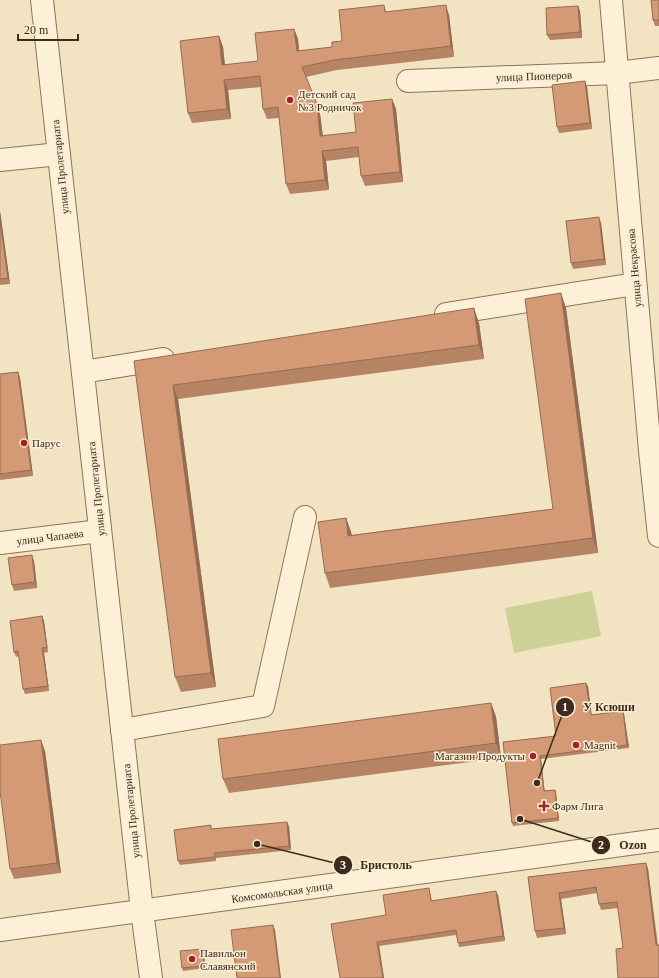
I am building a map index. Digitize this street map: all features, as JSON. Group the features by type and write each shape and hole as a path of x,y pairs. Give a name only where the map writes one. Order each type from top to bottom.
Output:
{"street":[{"name":"улица Пролетариата","path":"42,0 142,911 151,978"},
{"name":"улица Некрасова","path":"611,0 635,284 654,451 659,536"},
{"name":"улица Пионеров","path":"408,81 617,73 659,68"},
{"path":"0,160 59,154"},
{"path":"430,317 635,284"},
{"path":"83,372 186,356"},
{"path":"122,730 263,706 305,517"},
{"name":"улица Чапаева","path":"0,543 100,531"},
{"name":"Комсомольская улица","path":"0,930 659,840"}],"green space":[{"path":"592,591 601,636 514,653 505,608"}],"building":[{"path":"651,0 659,0 659,20 653,20"},
{"name":"Детский сад №3 Родничок","path":"384,5 385,12 446,5 451,46 334,60 302,67 317,104 320,136 356,132 353,103 392,99 400,172 361,176 358,147 322,151 325,180 286,184 278,107 263,109 260,76 224,80 227,109 188,113 180,41 219,36 222,65 258,61 255,33 294,29 297,51 332,47 332,42 342,41 339,10"},
{"path":"578,6 580,32 547,35 546,8"},
{"path":"585,81 590,123 557,127 552,85"},
{"path":"599,217 604,259 571,263 566,221"},
{"path":"0,221 8,278 0,279"},
{"path":"561,293 593,538 325,573 318,522 346,518 348,536 553,509 525,299"},
{"path":"474,308 479,345 173,385 211,673 175,677 134,361"},
{"path":"18,372 31,470 0,474 0,374"},
{"path":"32,555 35,582 12,585 8,558"},
{"path":"42,616 47,647 42,648 48,686 23,689 18,651 14,652 10,621"},
{"path":"586,683 591,715 623,711 627,745 540,756 544,791 555,790 558,818 512,823 503,742 556,736 550,688"},
{"path":"491,703 496,743 223,779 218,739"},
{"path":"41,740 57,863 10,869 0,791 0,745"},
{"path":"287,822 289,846 214,853 215,857 178,861 174,830 211,825 211,829"},
{"path":"646,863 656,945 659,945 659,978 618,978 616,949 623,948 617,902 599,904 596,887 559,893 564,928 535,931 528,877"},
{"path":"429,888 431,901 496,891 503,936 458,943 456,930 377,942 383,978 340,978 331,924 386,915 383,895"},
{"path":"273,925 280,978 237,978 231,930"},
{"path":"203,949 204,966 182,968 180,951"}],"place":[{"name":"Детский сад №3 Родничок","path":"290,100"},
{"name":"Парус","path":"24,443"},
{"name":"Magnit","path":"576,745"},
{"name":"Магазин Продукты","path":"533,756"},
{"name":"У Ксюши","path":"537,783"},
{"name":"Фарм Лига","path":"544,806"},
{"name":"Ozon","path":"520,819"},
{"name":"Бристоль","path":"257,844"},
{"name":"Павильон Славянский","path":"192,959"}]}
